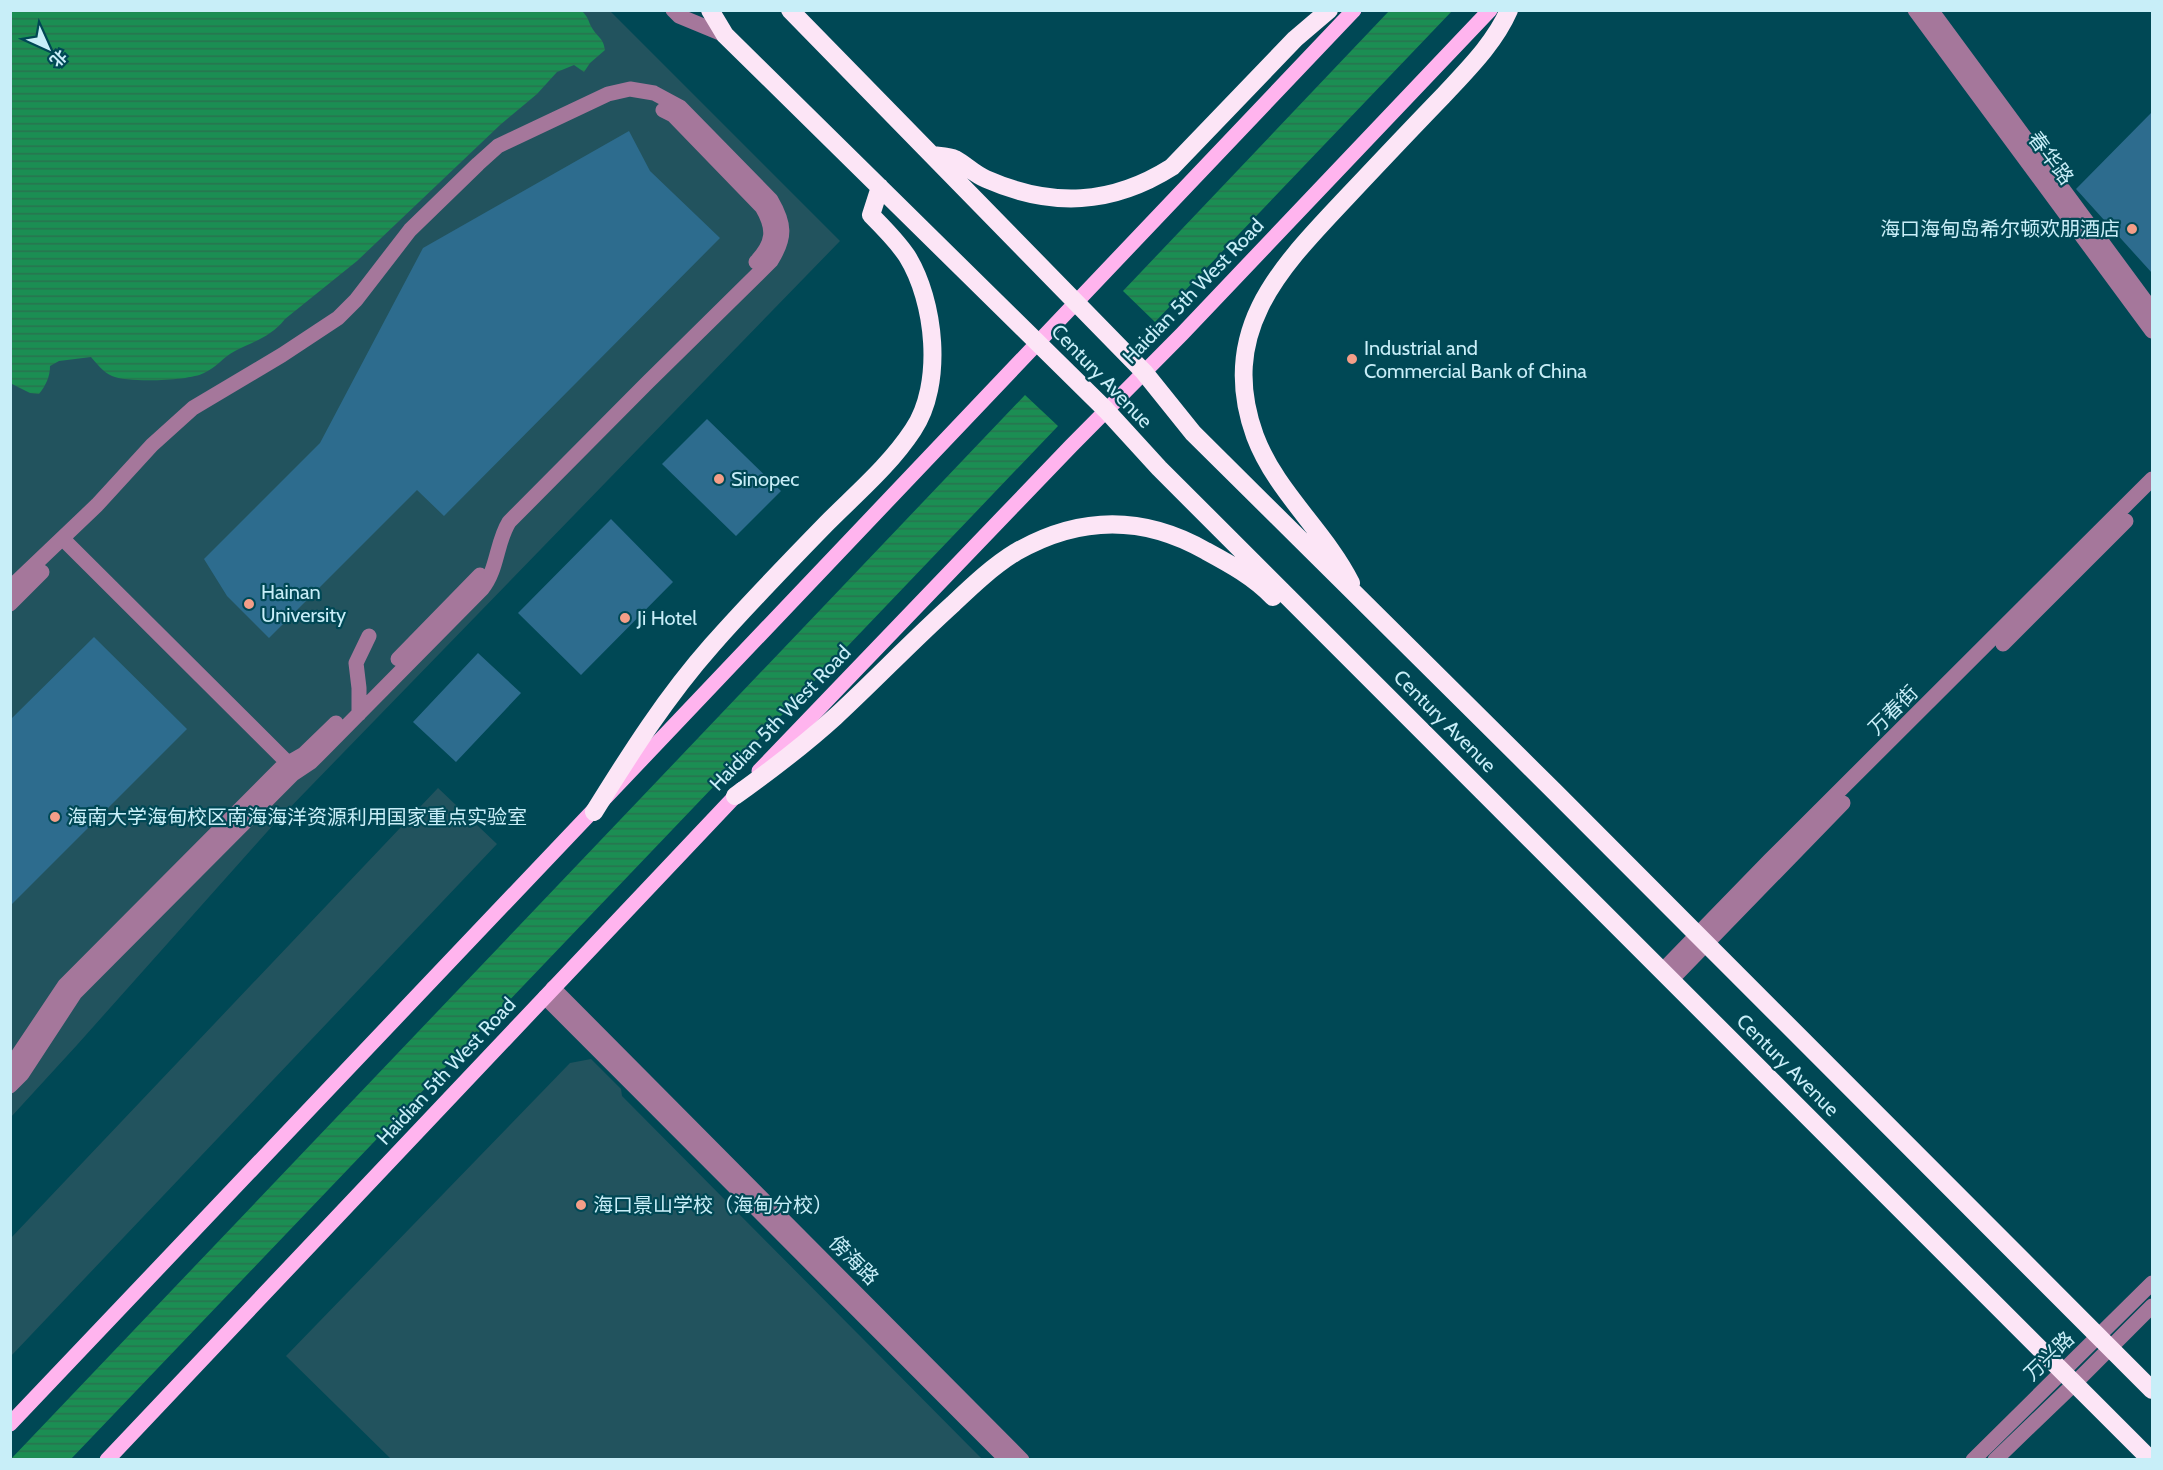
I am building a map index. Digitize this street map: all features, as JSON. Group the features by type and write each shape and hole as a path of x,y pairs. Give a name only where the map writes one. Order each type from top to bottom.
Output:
{"highway":[{"name":"Century Avenue","path":"710,10 725,35 1107,410 1159,468 2151,1460"},
{"name":"Century Avenue","path":"790,10 1144,372 1193,433 2152,1390"},
{"path":"932,155 954,159 972,173 997,184 1048,198 1099,197 1128,189 1172,167 1295,39 1329,10"},
{"path":"1359,598 1341,563 1279,481 1256,436 1248,409 1244,382 1249,334 1257,311 1269,288 1295,252 1457,81 1491,41 1509,10"},
{"path":"594,812 645,730 711,646 810,540 875,476 915,428 924,406 933,362 930,322 927,304 918,278 906,255 872,215 880,187"},
{"path":"735,796 790,757 973,585 1016,552 1056,534 1095,524 1128,524 1159,530 1189,541 1232,566 1262,586 1292,615 1315,623"}],"main road":[{"path":"10,1424 1354,10"},
{"name":"Haidian 5th West Road","path":"106,1460 735,796 1490,10"}],"street":[{"path":"673,10 679,16 725,35"},
{"name":"春华路","path":"1915,10 2152,331"},
{"name":"春华路","path":"1930,10 2152,310"},
{"path":"10,604 64,544 183,428 214,405 288,362 347,322 365,304 416,237 504,153 612,103 632,99 650,103 673,115 762,207 770,219 770,243 764,254 504,516 493,532 482,574 359,706 304,754 75,993 22,1074 10,1086"},
{"name":"万春街","path":"1702,939 2152,479"},
{"name":"万春街","path":"1667,974 2152,493"},
{"path":"10,588 64,544"},
{"path":"64,544 290,770"},
{"path":"359,706 356,663 369,636"},
{"path":"10,1067 65,985 290,770"},
{"name":"傍海路","path":"549,993 1006,1460"},
{"name":"傍海路","path":"549,993 1022,1460"},
{"name":"万兴路","path":"1995,1460 2105,1342 2152,1283"},
{"name":"万兴路","path":"2105,1342 2152,1306"},
{"name":"万兴路","path":"1974,1460 2009,1423 2070,1378"}],"shaded area":[{"path":"10,11 582,11 602,40 605,50 590,63 584,72 574,65 557,72 537,94 500,125 357,261 274,330 231,353 208,371 186,378 131,380 109,375 91,357 59,361 50,366 47,381 39,394 30,393 10,383"},
{"name":"Hainan University","path":"11,11 610,11 840,241 275,823 11,1117"},
{"path":"1389,11 1452,11 1155,322 1123,291"},
{"path":"1025,395 1058,426 71,1459 11,1459"},
{"path":"438,788 497,844 11,1356 11,1238"},
{"name":"海口景山学校（海甸分校）","path":"591,1059 621,1089 622,1096 982,1459 391,1459 286,1356 570,1063"}],"building":[{"name":"海口海甸岛希尔顿欢朋酒店","path":"2152,112 2152,273 2076,189"},
{"path":"629,131 650,171 720,238 444,516 417,490 269,638 227,596 204,559 320,443 423,248"},
{"path":"707,419 781,491 736,536 662,464"},
{"path":"611,519 673,582 581,675 518,613"},
{"name":"海南大学海甸校区南海海洋资源利用国家重点实验室","path":"94,637 187,729 10,906 10,720"},
{"path":"478,653 521,693 456,762 413,722"}],"place":[{"name":"海口海甸岛希尔顿欢朋酒店","path":"2132,229"},
{"name":"Industrial and Commercial Bank of China","path":"1352,359"},
{"name":"Sinopec","path":"719,479"},
{"name":"Hainan University","path":"249,604"},
{"name":"Ji Hotel","path":"625,618"},
{"name":"海南大学海甸校区南海海洋资源利用国家重点实验室","path":"55,817"},
{"name":"海口景山学校（海甸分校）","path":"581,1205"}]}
